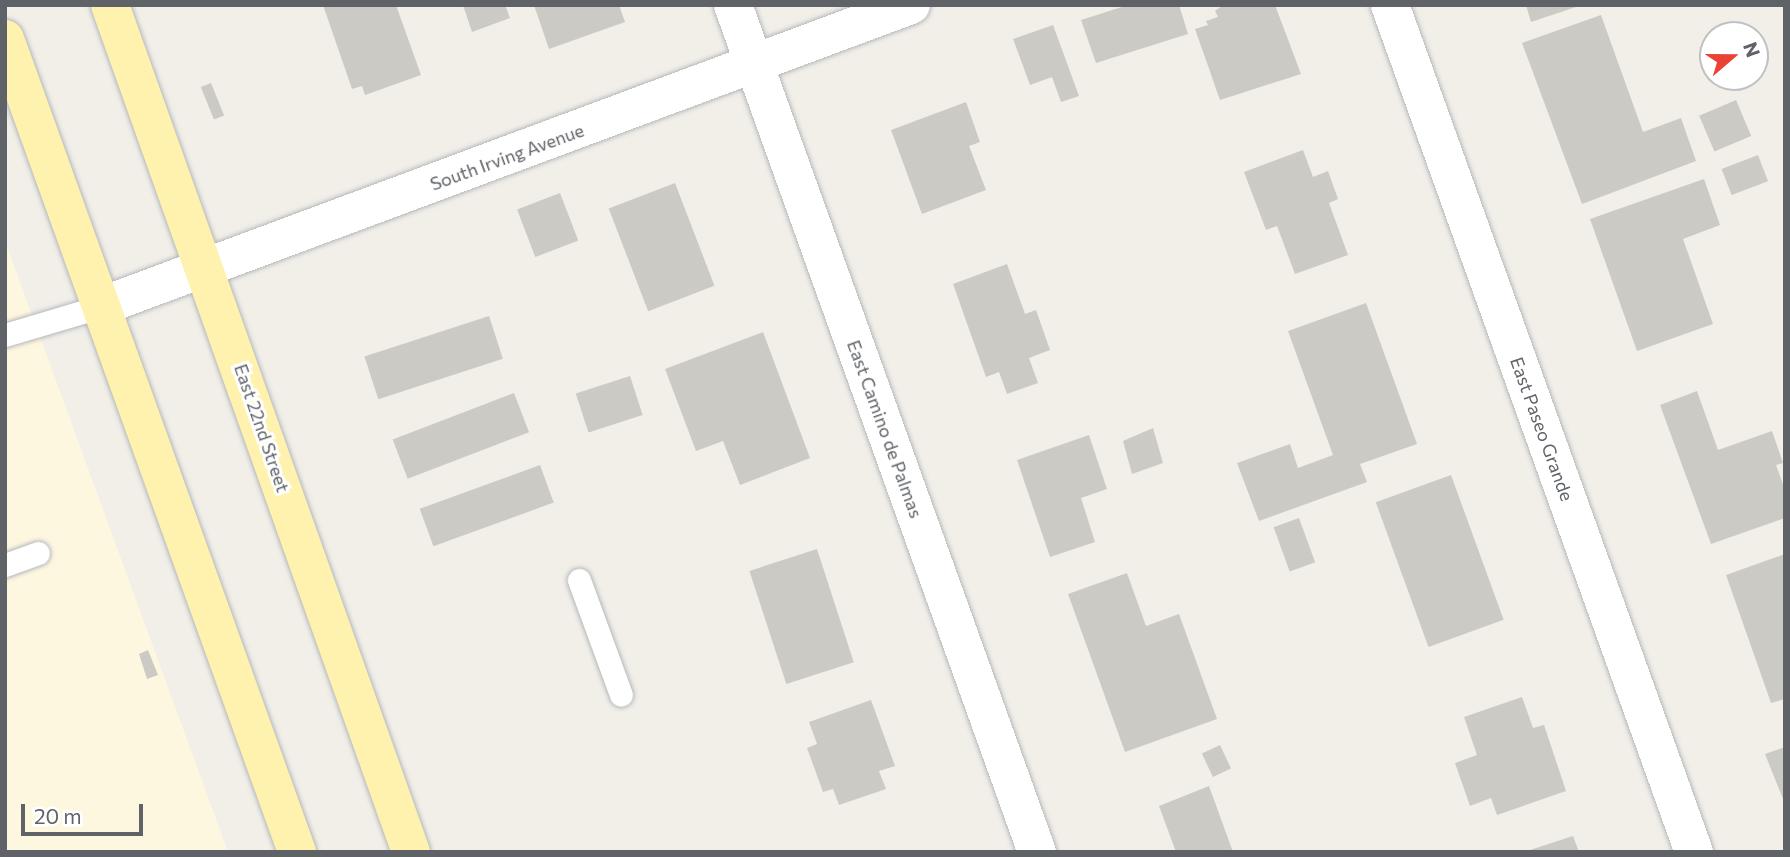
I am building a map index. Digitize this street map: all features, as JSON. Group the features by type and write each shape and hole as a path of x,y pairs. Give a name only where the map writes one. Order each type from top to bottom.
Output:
{"main road":[{"name":"East 22nd Street","path":"110,5 411,852"},
{"path":"5,38 297,852"}],"street":[{"name":"East Camino de Palmas","path":"733,5 1037,852"},
{"name":"South Irving Avenue","path":"102,306 754,66 911,5"},
{"name":"East Paseo Grande","path":"1390,5 1694,852"}],"lane":[{"path":"5,335 102,306"},
{"path":"5,565 37,553"},
{"path":"579,580 621,695"}],"shaded area":[{"path":"5,241 228,852 5,852"}],"building":[{"path":"323,5 396,5 421,75 365,95 362,86 352,89"},
{"path":"463,5 505,5 510,18 472,32"},
{"path":"534,5 619,5 625,22 549,49"},
{"path":"1128,5 1179,5 1188,34 1096,63 1081,20"},
{"path":"1223,5 1275,5 1301,74 1220,100 1195,29 1208,25 1206,21 1218,17 1215,11"},
{"path":"1526,5 1579,5 1579,6 1531,22"},
{"path":"1601,15 1643,132 1681,118 1696,161 1582,204 1522,43"},
{"path":"1053,25 1079,96 1061,102 1052,77 1030,85 1013,39"},
{"path":"211,83 224,115 214,120 201,87"},
{"path":"1736,100 1751,136 1714,152 1699,116"},
{"path":"966,102 980,142 969,146 986,190 922,214 891,130"},
{"path":"1303,150 1313,177 1328,171 1338,199 1329,203 1348,255 1295,274 1277,226 1266,230 1244,172"},
{"path":"1758,155 1768,181 1732,195 1722,169"},
{"path":"1704,179 1720,225 1683,239 1713,324 1637,351 1590,219"},
{"path":"675,183 714,286 648,311 609,208"},
{"path":"560,193 578,241 535,257 517,209"},
{"path":"1007,264 1025,314 1036,310 1050,350 1029,358 1038,383 1007,394 999,372 986,377 953,284"},
{"path":"1366,303 1417,444 1360,464 1367,482 1259,521 1237,463 1290,444 1298,468 1333,455 1288,331"},
{"path":"489,316 503,359 378,399 364,356"},
{"path":"763,332 810,458 740,485 723,441 696,451 665,369"},
{"path":"630,376 643,415 588,433 576,394"},
{"path":"1697,391 1718,450 1772,431 1783,463 1776,465 1785,490 1785,518 1711,544 1660,405"},
{"path":"514,393 529,432 408,479 393,440"},
{"path":"1153,428 1163,463 1132,474 1123,441"},
{"path":"1089,435 1107,489 1081,498 1095,542 1050,557 1017,460"},
{"path":"540,465 554,503 433,546 420,509"},
{"path":"1451,475 1504,620 1428,647 1376,502"},
{"path":"1299,518 1315,562 1290,571 1274,527"},
{"path":"817,549 854,662 786,684 749,571"},
{"path":"1785,554 1785,699 1771,703 1726,575"},
{"path":"1127,573 1146,626 1179,614 1217,719 1125,752 1068,594"},
{"path":"148,650 158,675 147,679 139,654"},
{"path":"1522,697 1533,728 1544,725 1566,791 1497,815 1491,798 1470,806 1455,763 1477,755 1464,717"},
{"path":"871,700 895,766 879,771 886,789 839,805 833,789 823,792 807,748 817,744 809,722"},
{"path":"1220,745 1231,769 1213,777 1202,753"},
{"path":"1785,747 1785,804 1765,754"},
{"path":"1209,786 1233,852 1176,852 1159,806"},
{"path":"1573,836 1579,852 1527,852 1527,851"}]}
